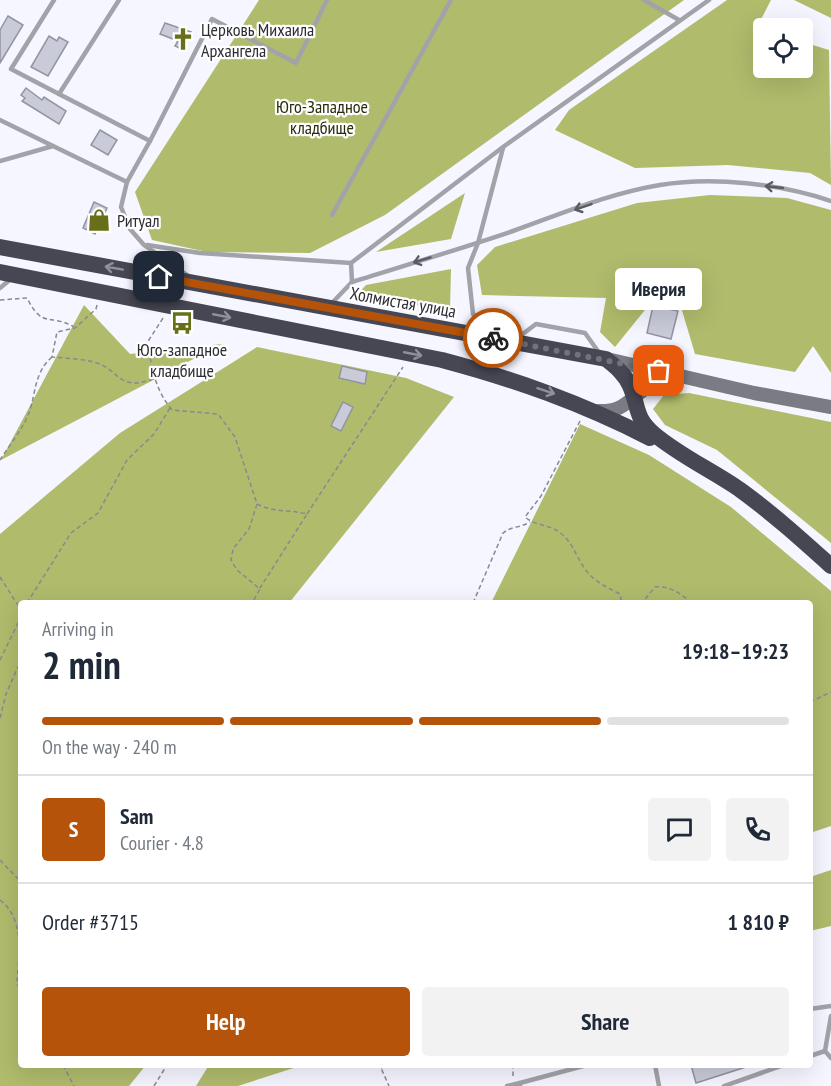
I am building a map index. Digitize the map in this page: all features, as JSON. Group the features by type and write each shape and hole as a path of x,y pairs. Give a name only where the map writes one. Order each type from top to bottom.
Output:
{"highway":[{"name":"Холмистая улица","path":"0,248 604,358"},
{"path":"8,273 412,354 493,373 592,409 686,455"},
{"path":"174,306 181,281"},
{"path":"604,358 620,370 630,383 636,410 642,422 655,435 740,490 831,566"}],"main road":[{"path":"604,358 831,407"},
{"path":"592,409 611,412 645,389 663,381 704,381"}],"lane":[{"path":"54,0 11,69 150,141"},
{"path":"59,94 119,0"},
{"path":"199,284 144,245 130,229 121,207 127,182 212,19 296,63 327,0"},
{"path":"332,214 451,0"},
{"path":"644,0 680,20"},
{"path":"144,245 200,253 351,263 503,147 709,0"},
{"path":"0,120 127,182"},
{"path":"0,161 53,146"},
{"path":"503,147 478,243 468,268 472,314 506,340"},
{"path":"328,308 352,282 478,243 593,203 661,185 720,182 795,190 831,201"},
{"path":"351,263 352,282"},
{"path":"0,288 8,273"},
{"path":"813,1009 831,1006"},
{"path":"825,1051 831,1016"},
{"path":"813,1055 825,1051"},
{"path":"825,1051 831,1058"},
{"path":"510,1085 576,1068"},
{"path":"656,1068 659,1086"},
{"path":"724,1086 775,1068"}],"path":[{"path":"0,460 30,410 37,379 44,364 52,357 57,332 75,328 96,309 102,292"},
{"path":"0,300 27,298 34,313 40,317 67,323 75,328"},
{"path":"174,306 147,344 154,378 162,398 172,410 218,414 235,437 256,504 249,529 233,549 231,560 237,570 260,589"},
{"path":"254,600 412,354"},
{"path":"52,357 96,363 125,382 144,382 154,378"},
{"path":"29,600 71,533 98,513 127,460 154,434 170,408"},
{"path":"592,409 541,496 525,517 530,522 558,531 572,543 584,568 601,585 620,594 621,600"},
{"path":"256,504 271,511 290,510 307,514"},
{"path":"474,600 503,533 512,527 521,527 530,522"},
{"path":"0,577 18,605"},
{"path":"644,600 655,587 664,586 682,594 689,600"},
{"path":"0,660 18,623"},
{"path":"0,718 6,694 18,667"},
{"path":"813,701 831,692"},
{"path":"0,860 18,879"},
{"path":"0,900 8,908 18,934"},
{"path":"18,969 18,986"},
{"path":"65,1068 74,1086"},
{"path":"154,1086 165,1068"},
{"path":"381,1068 389,1086"},
{"path":"510,1085 513,1068"}],"green space":[{"name":"Юго-Западное кладбище","path":"259,0 684,0 385,215 310,253 207,252 152,240 135,192"},
{"path":"727,0 771,0 762,18 753,18 753,78 813,78 813,45 829,50 831,185 810,173 728,165 635,168 555,130 569,110"},
{"path":"794,0 831,0 831,18"},
{"path":"465,193 451,239 376,252"},
{"path":"710,195 787,198 831,210 831,373 813,346 795,372 695,354 681,307 653,300 615,347 600,332 606,298 482,295 477,265 495,247 637,203"},
{"path":"451,269 450,310 356,296 366,285"},
{"path":"84,305 130,354 222,344 1,460"},
{"path":"257,347 406,378 454,397 291,600 18,600 18,1068 144,1068 129,1086 0,1086 0,534 120,433"},
{"path":"689,393 831,422 831,543 717,450 665,425 653,409 664,395"},
{"path":"580,424 649,455 731,507 831,591 831,826 813,832 813,600 492,600"},
{"path":"831,870 831,926 813,930 813,876"},
{"path":"207,1068 294,1068 238,1086 196,1086"}],"building":[{"path":"8,16 23,25 0,63 0,30"},
{"path":"165,23 191,32 182,49 175,46 178,41 160,34"},
{"path":"49,36 57,41 59,37 68,42 48,76 31,67"},
{"path":"26,88 42,100 44,97 66,111 59,124 22,101 25,98 21,95"},
{"path":"100,130 117,140 108,155 91,145"},
{"path":"94,202 107,208 95,234 83,228"},
{"path":"653,306 678,311 671,339 647,333"},
{"path":"342,366 367,372 365,384 339,378"},
{"path":"343,402 353,407 341,431 331,426"},
{"path":"692,1068 743,1068 696,1083"}],"way so far":[{"path":"493,338 659,371"}],"place":[{"name":"Церковь Михаила Архангела","path":"183,39"},
{"name":"Ритуал","path":"99,220"},
{"name":"Юго-западное кладбище","path":"182,323"},
{"name":"Иверия","path":"659,371"}],"route":[{"path":"159,277 493,338"}]}
